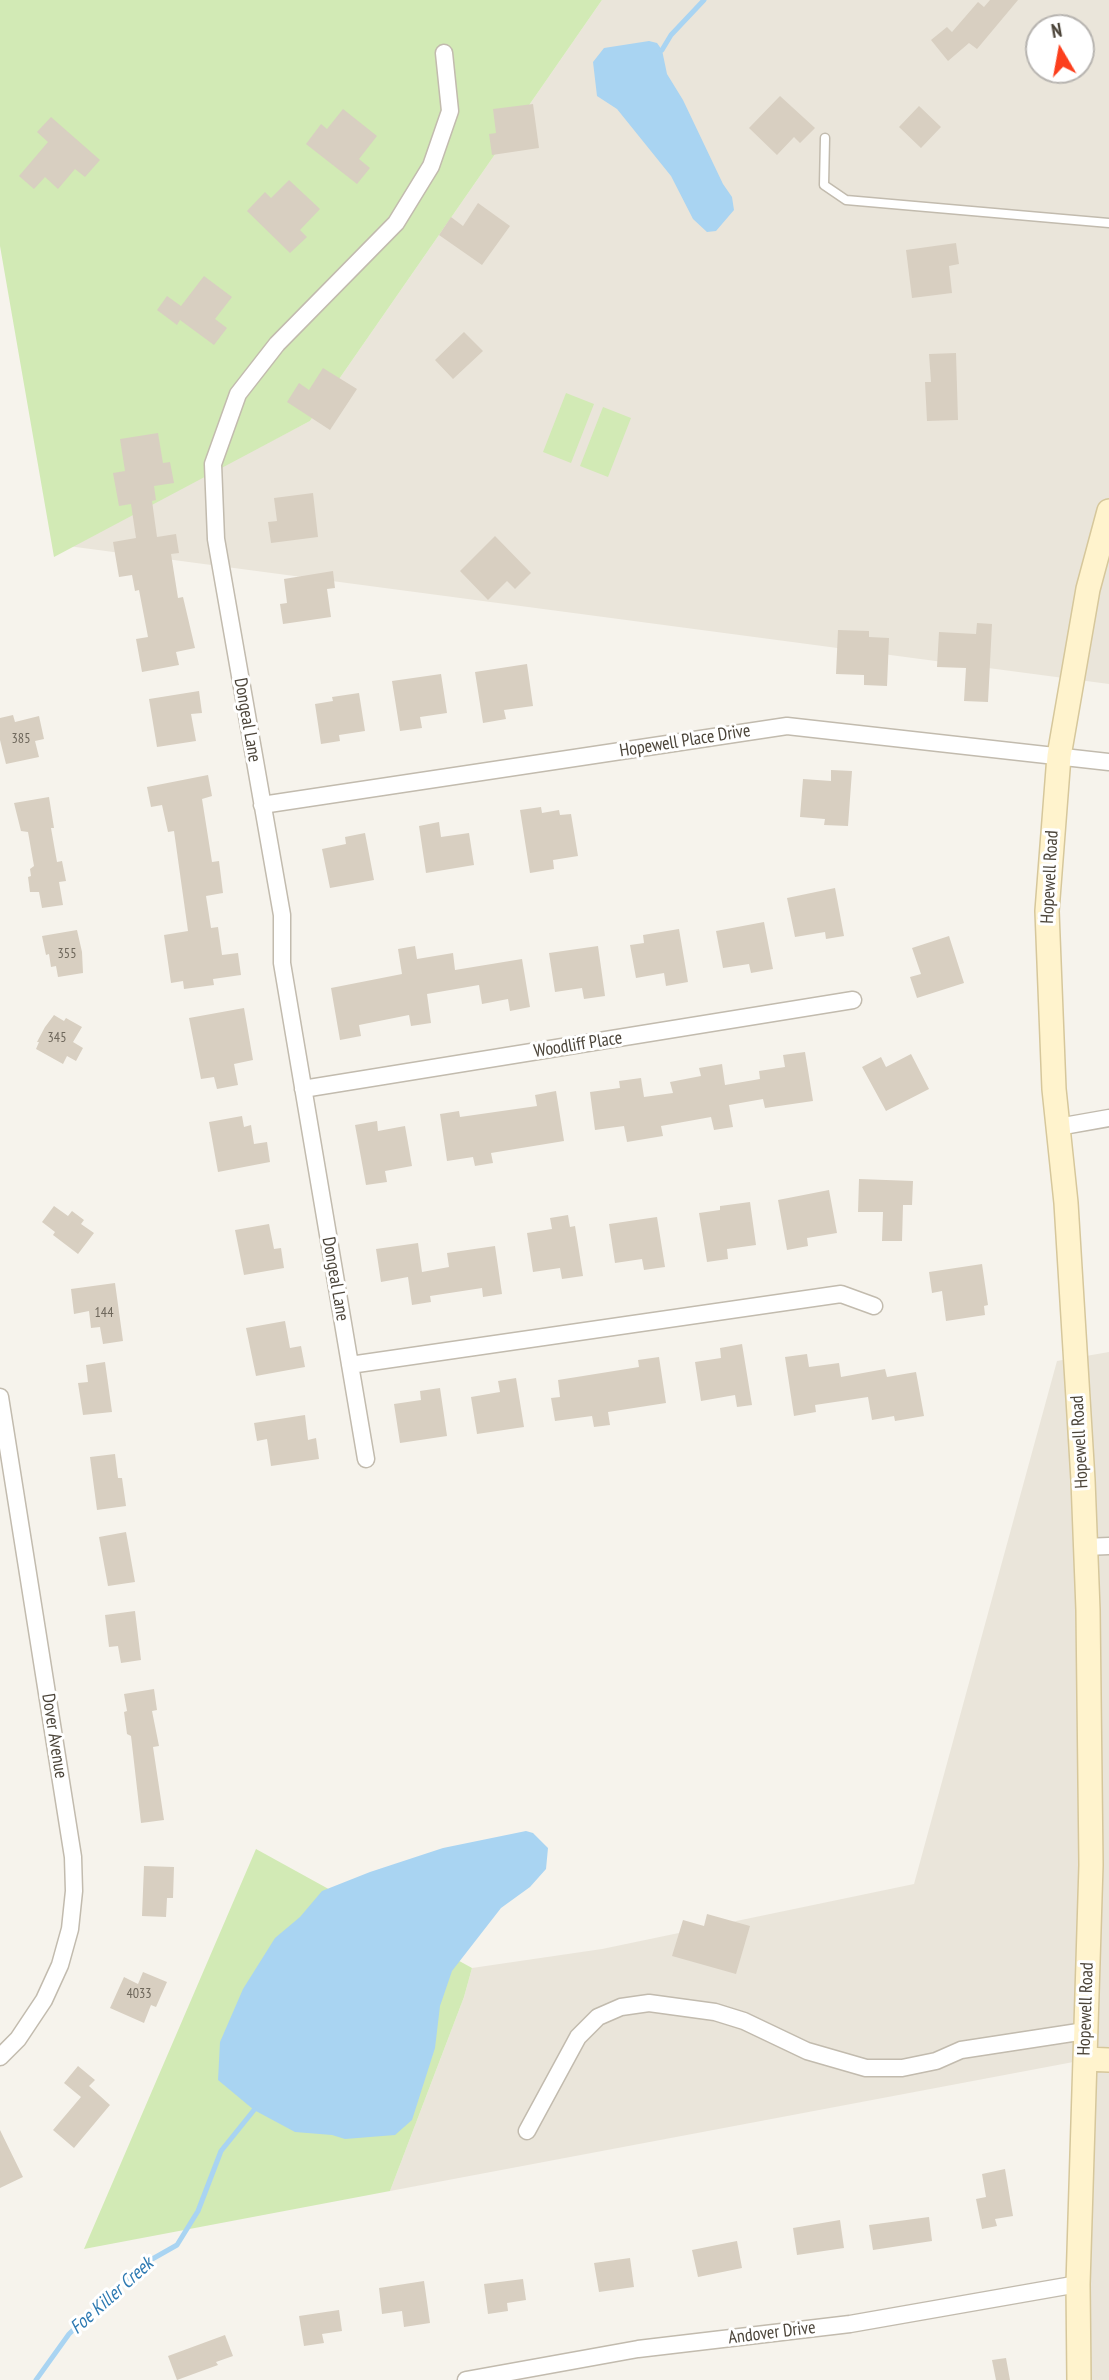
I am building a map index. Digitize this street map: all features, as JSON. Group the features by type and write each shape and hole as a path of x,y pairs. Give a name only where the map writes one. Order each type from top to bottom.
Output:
{"street":[{"name":"Dongeal Lane","path":"366,1459 282,963 282,915 216,539 213,464 238,394 277,344 396,223 431,166 450,111 444,53"},
{"name":"Hopewell Road","path":"1079,2380 1078,2284 1091,1865 1085,1548 1068,1226 1048,977 1047,911 1059,756 1088,589 1109,511"},
{"name":"Hopewell Place Drive","path":"262,805 787,726 1109,762"},
{"name":"Woodliff Place","path":"303,1089 853,1000"},
{"path":"1058,1127 1109,1118"},
{"path":"350,1365 841,1294 874,1306"},
{"name":"Dover Avenue","path":"0,1397 73,1857 74,1891 70,1929 60,1965 44,2000 18,2039 0,2057"},
{"path":"1085,1548 1109,1546"},
{"path":"527,2131 578,2037 598,2017 621,2007 649,2003 715,2012 744,2021 807,2051 866,2068 902,2068 936,2061 961,2050 1086,2031"},
{"path":"1084,2059 1109,2060"},
{"name":"Andover Drive","path":"466,2380 638,2349 850,2323 1078,2284"}],"lane":[{"path":"825,138 824,185 846,200 1109,223"}],"shaded area":[{"path":"602,0 1109,0 1109,684 68,546 310,421"},
{"path":"1109,1352 1109,2380 1073,2380 1084,2060 390,2191 464,1997 472,1968 602,1949 914,1884 1057,1361"}],"green space":[{"path":"0,0 602,0 310,421 54,557 0,246"},
{"path":"566,393 594,404 571,463 543,452"},
{"path":"603,407 631,418 608,477 580,466"},
{"path":"256,1849 472,1968 464,1997 390,2191 84,2249"}],"water":[{"path":"649,41 657,43 662,50 667,74 732,197 734,210 716,231 707,232 693,219 671,176 617,109 597,96 593,62 604,48"},
{"path":"526,1831 533,1833 548,1848 546,1869 530,1887 501,1908 452,1971 440,2006 435,2048 412,2120 395,2135 345,2139 332,2135 295,2132 254,2110 218,2080 220,2042 243,1989 275,1938 300,1917 322,1891 443,1848"}],"building":[{"path":"990,0 1018,0 977,49 969,43 948,61 931,40 947,27 952,32 978,2 984,7"},
{"path":"780,96 815,128 800,143 794,137 777,155 749,128"},
{"path":"533,104 539,148 492,155 489,134 496,133 493,109"},
{"path":"919,106 941,127 921,148 899,127"},
{"path":"343,109 377,136 359,159 370,168 357,184 306,144 321,124 327,129"},
{"path":"51,117 100,160 85,177 75,169 58,189 45,177 34,189 19,176 48,142 37,132"},
{"path":"289,180 320,209 300,230 307,237 290,253 247,211 265,192 271,198"},
{"path":"478,203 510,226 482,265 439,235 451,217 463,226"},
{"path":"956,243 959,264 949,266 952,293 912,298 906,250"},
{"path":"204,276 232,297 215,319 227,328 214,345 180,320 177,325 157,310 167,296 181,306"},
{"path":"464,332 483,351 453,379 435,360"},
{"path":"956,353 958,420 927,421 925,382 931,382 929,354"},
{"path":"323,368 357,389 330,430 287,402 299,383 309,390"},
{"path":"158,433 163,463 170,462 174,483 154,486 156,500 152,501 157,537 176,534 179,553 171,554 178,598 183,597 195,648 176,652 179,665 142,672 136,639 148,637 139,590 135,591 132,575 119,577 113,542 136,538 131,504 119,506 113,473 125,471 120,439"},
{"path":"313,493 318,537 271,543 268,522 277,521 274,498"},
{"path":"495,536 531,573 515,589 507,581 488,600 460,571"},
{"path":"333,571 335,588 327,589 331,617 283,624 280,604 287,603 284,579"},
{"path":"977,623 992,624 988,702 964,701 966,668 937,667 939,632 976,634"},
{"path":"838,630 869,631 869,637 889,638 887,686 864,685 864,675 836,674"},
{"path":"527,664 533,706 504,710 506,719 483,723 475,672"},
{"path":"441,674 447,713 420,717 422,728 400,731 392,681"},
{"path":"199,691 202,713 191,714 196,741 157,747 149,699"},
{"path":"359,693 365,731 339,735 340,741 321,744 315,704 333,701 332,697"},
{"path":"13,715 15,722 39,716 44,739 35,741 39,757 6,764 0,740 0,718"},
{"path":"831,770 852,771 848,826 824,825 825,819 800,817 803,779 831,781"},
{"path":"208,775 212,796 202,799 212,862 219,861 223,893 206,896 211,928 218,927 222,955 238,953 241,975 213,979 214,985 184,989 183,981 171,983 164,935 188,931 174,831 168,832 162,805 151,807 147,787"},
{"path":"49,797 57,862 62,861 66,881 59,882 63,905 42,908 39,892 30,892 28,877 31,876 30,869 34,866 28,832 21,831 14,803"},
{"path":"541,807 542,813 559,810 560,815 571,814 578,856 553,860 554,869 530,873 520,810"},
{"path":"439,822 441,837 469,833 474,865 426,873 419,826"},
{"path":"365,833 374,880 330,888 322,849 346,844 345,837"},
{"path":"835,888 844,936 826,939 825,932 795,937 787,898"},
{"path":"764,922 773,969 751,973 749,964 723,968 716,931"},
{"path":"679,929 688,982 666,986 664,973 636,978 630,945 644,943 643,935"},
{"path":"77,930 83,973 58,977 56,966 51,967 49,954 46,955 42,936"},
{"path":"949,936 964,983 917,998 910,977 921,974 912,948"},
{"path":"415,946 417,959 453,953 455,970 522,959 530,1007 510,1011 508,999 482,1004 479,985 427,994 431,1023 411,1026 409,1015 359,1025 361,1036 340,1040 331,988 402,974 398,949"},
{"path":"598,946 605,996 584,999 582,988 555,992 549,953"},
{"path":"244,1008 253,1060 234,1064 238,1085 217,1089 214,1077 201,1079 189,1018"},
{"path":"54,1015 82,1027 73,1042 83,1048 76,1061 67,1056 63,1064 36,1049 37,1042"},
{"path":"805,1052 813,1101 765,1108 763,1099 729,1105 733,1127 714,1130 711,1117 661,1126 663,1136 627,1142 624,1126 595,1130 590,1092 620,1088 619,1081 641,1078 644,1097 673,1093 670,1082 701,1076 699,1068 722,1064 725,1085 760,1079 759,1071 785,1067 783,1055"},
{"path":"911,1054 929,1089 886,1111 862,1067 881,1057 886,1067"},
{"path":"556,1091 564,1141 491,1153 493,1163 475,1166 473,1157 447,1161 440,1114 459,1111 460,1117 537,1106 535,1095"},
{"path":"242,1116 244,1127 251,1125 254,1144 267,1142 270,1162 218,1172 209,1122"},
{"path":"377,1121 378,1131 405,1126 412,1166 385,1171 387,1182 366,1185 355,1125"},
{"path":"859,1179 913,1181 912,1205 903,1205 902,1241 882,1241 883,1212 858,1212"},
{"path":"829,1190 837,1233 807,1238 808,1246 787,1250 778,1200"},
{"path":"750,1202 756,1245 727,1249 728,1259 707,1262 699,1213 720,1210 720,1206"},
{"path":"54,1206 68,1216 72,1211 84,1220 81,1224 94,1233 78,1254 53,1235 55,1232 42,1222"},
{"path":"568,1215 570,1227 575,1226 583,1276 562,1279 560,1268 533,1272 527,1233 552,1229 550,1218"},
{"path":"657,1217 665,1267 644,1270 642,1259 615,1263 609,1224"},
{"path":"269,1224 274,1249 281,1248 284,1268 244,1275 235,1230"},
{"path":"418,1243 422,1272 449,1267 447,1253 495,1246 502,1294 483,1297 482,1288 430,1296 431,1302 412,1305 408,1277 381,1282 376,1249"},
{"path":"982,1264 988,1305 984,1306 985,1315 946,1321 942,1291 932,1293 929,1272"},
{"path":"115,1283 123,1341 103,1344 100,1327 91,1328 89,1311 74,1314 71,1289"},
{"path":"285,1321 290,1348 301,1346 305,1367 256,1376 246,1328"},
{"path":"742,1344 752,1405 737,1407 735,1395 701,1401 695,1362 721,1358 720,1348"},
{"path":"807,1354 809,1367 839,1363 841,1377 885,1369 887,1377 916,1372 924,1416 895,1421 894,1416 872,1420 868,1397 815,1405 816,1412 794,1416 785,1357"},
{"path":"659,1357 666,1403 608,1412 610,1425 594,1427 592,1416 555,1421 551,1398 560,1397 558,1380 639,1367 638,1360"},
{"path":"105,1362 112,1412 83,1415 78,1383 88,1382 86,1365"},
{"path":"516,1378 524,1427 477,1434 471,1397 500,1392 498,1381"},
{"path":"440,1388 447,1436 400,1443 394,1404 421,1400 420,1391"},
{"path":"305,1415 308,1440 316,1438 319,1459 271,1466 267,1439 257,1441 254,1423"},
{"path":"115,1454 126,1506 97,1510 90,1457"},
{"path":"126,1532 135,1582 108,1586 99,1537"},
{"path":"135,1611 141,1660 121,1663 118,1646 109,1647 105,1615"},
{"path":"154,1689 157,1710 152,1711 159,1746 153,1747 164,1820 141,1823 131,1736 127,1734 124,1712 127,1711 124,1694"},
{"path":"144,1866 174,1867 173,1898 167,1898 166,1917 142,1916"},
{"path":"707,1914 750,1926 736,1974 672,1956 683,1920 704,1926"},
{"path":"143,1972 167,1982 156,2007 151,2005 144,2023 110,2008 124,1977 138,1984"},
{"path":"78,2066 95,2080 89,2086 110,2105 74,2148 53,2130 81,2097 64,2083"},
{"path":"0,2130 23,2177 0,2188"},
{"path":"1005,2169 1013,2216 995,2219 997,2226 982,2229 976,2199 986,2197 982,2174"},
{"path":"929,2217 932,2241 873,2250 869,2225"},
{"path":"840,2220 844,2248 797,2255 793,2228"},
{"path":"737,2241 742,2268 698,2277 692,2250"},
{"path":"630,2258 634,2287 599,2292 594,2263"},
{"path":"523,2279 526,2300 507,2303 508,2311 488,2314 484,2284"},
{"path":"424,2281 430,2323 404,2327 402,2311 382,2314 379,2288"},
{"path":"339,2310 342,2331 322,2334 324,2343 304,2346 299,2316"},
{"path":"225,2335 233,2356 216,2362 218,2365 177,2380 168,2356"},
{"path":"1006,2358 1010,2380 996,2380 992,2360"}],"waterway":[{"path":"662,50 671,35 704,0"},
{"name":"Foe Killer Creek","path":"36,2380 69,2334 104,2300 147,2262 177,2245 198,2211 221,2151 254,2110"}]}
